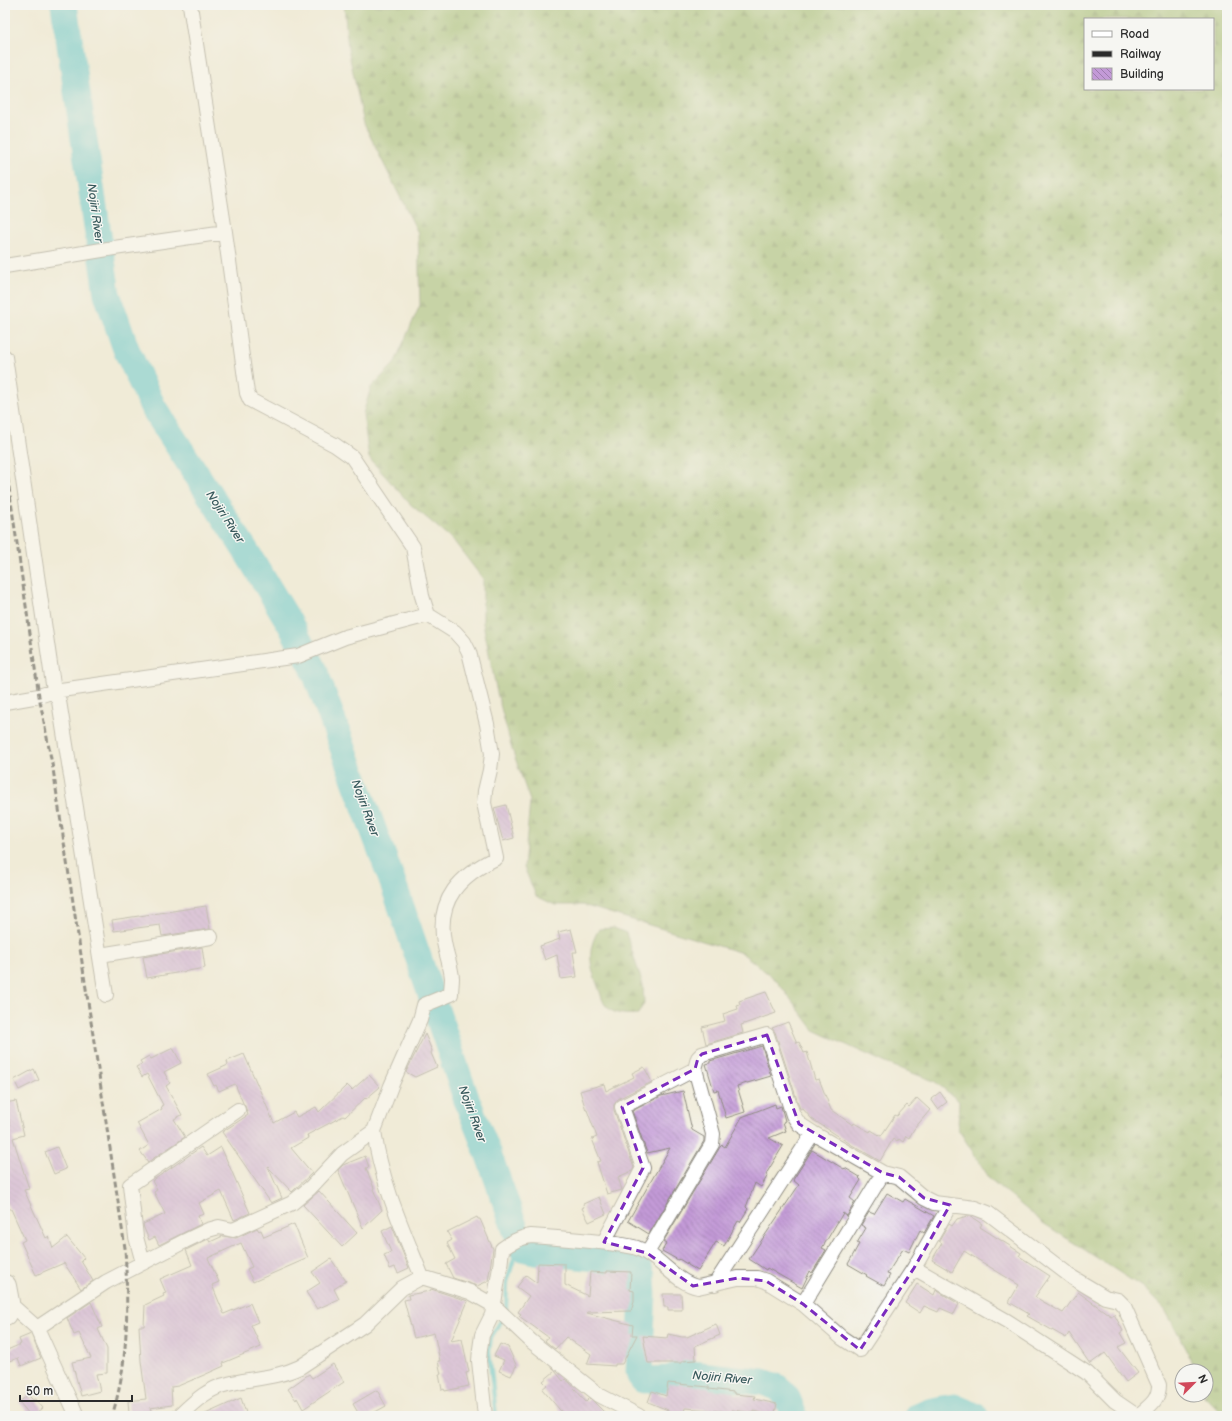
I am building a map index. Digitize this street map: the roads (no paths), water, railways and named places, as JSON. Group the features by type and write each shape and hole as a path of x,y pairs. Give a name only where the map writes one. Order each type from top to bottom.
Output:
{"street":[{"path":"190,5 225,232 247,392 250,400 335,445 352,457 413,547 422,596 428,615 455,632 464,642 469,652 492,754 484,803 496,858 482,865 466,876 449,897 443,919 443,941 452,978 451,994 424,1005 420,1020 391,1086 374,1131 377,1153 394,1206 422,1277"},
{"path":"5,266 225,232"},
{"path":"5,357 54,691 58,701 106,996"},
{"path":"5,702 54,691 298,656 345,637 428,615"},
{"path":"100,954 211,937"},
{"path":"647,1253 712,1144 713,1134 695,1069 695,1063 702,1054 767,1035 793,1115 800,1124 883,1173 899,1177 924,1198 934,1203 975,1208 988,1213 1073,1278 1105,1297 1118,1300 1124,1306 1159,1385 1159,1394 1156,1399 1137,1416 1115,1401 1087,1373 1007,1321 914,1268"},
{"path":"604,1242 643,1168 622,1107 695,1069"},
{"path":"143,1263 136,1237 130,1185 238,1110"},
{"path":"37,1328 106,1282 208,1230 219,1227 233,1230 292,1203 310,1188 342,1154 374,1131"},
{"path":"715,1284 813,1133"},
{"path":"803,1304 883,1173"},
{"path":"485,1416 480,1368 480,1349 482,1335 496,1307 502,1249 507,1245 527,1236 604,1242 636,1248 647,1253 667,1270 693,1286 698,1287 738,1278 757,1278 766,1281 803,1304 842,1338 860,1350 914,1268 950,1205"},
{"path":"179,1416 198,1398 226,1384 272,1376 300,1367 365,1324 402,1288 422,1277 470,1292 496,1307 531,1341 599,1395 639,1416"},
{"path":"6,1300 37,1328 77,1416"}],"waterway":[{"name":"Nojiri River","path":"64,5 107,294 126,349 153,407 246,551 289,622 313,667 393,883 466,1098 488,1153 522,1248 631,1263 639,1269 642,1276 643,1295 639,1371 643,1380 668,1379 680,1375 691,1374 763,1382 777,1387 783,1392 788,1400 794,1416"},
{"path":"496,1416 489,1352 491,1337 501,1321 506,1309 507,1282 514,1259 522,1248"},
{"name":"Nojiri River","path":"917,1416 927,1412 954,1407 975,1416"}],"railway":[{"path":"5,460 39,696 53,769 125,1248 127,1290 126,1333 122,1375 112,1416"}]}
